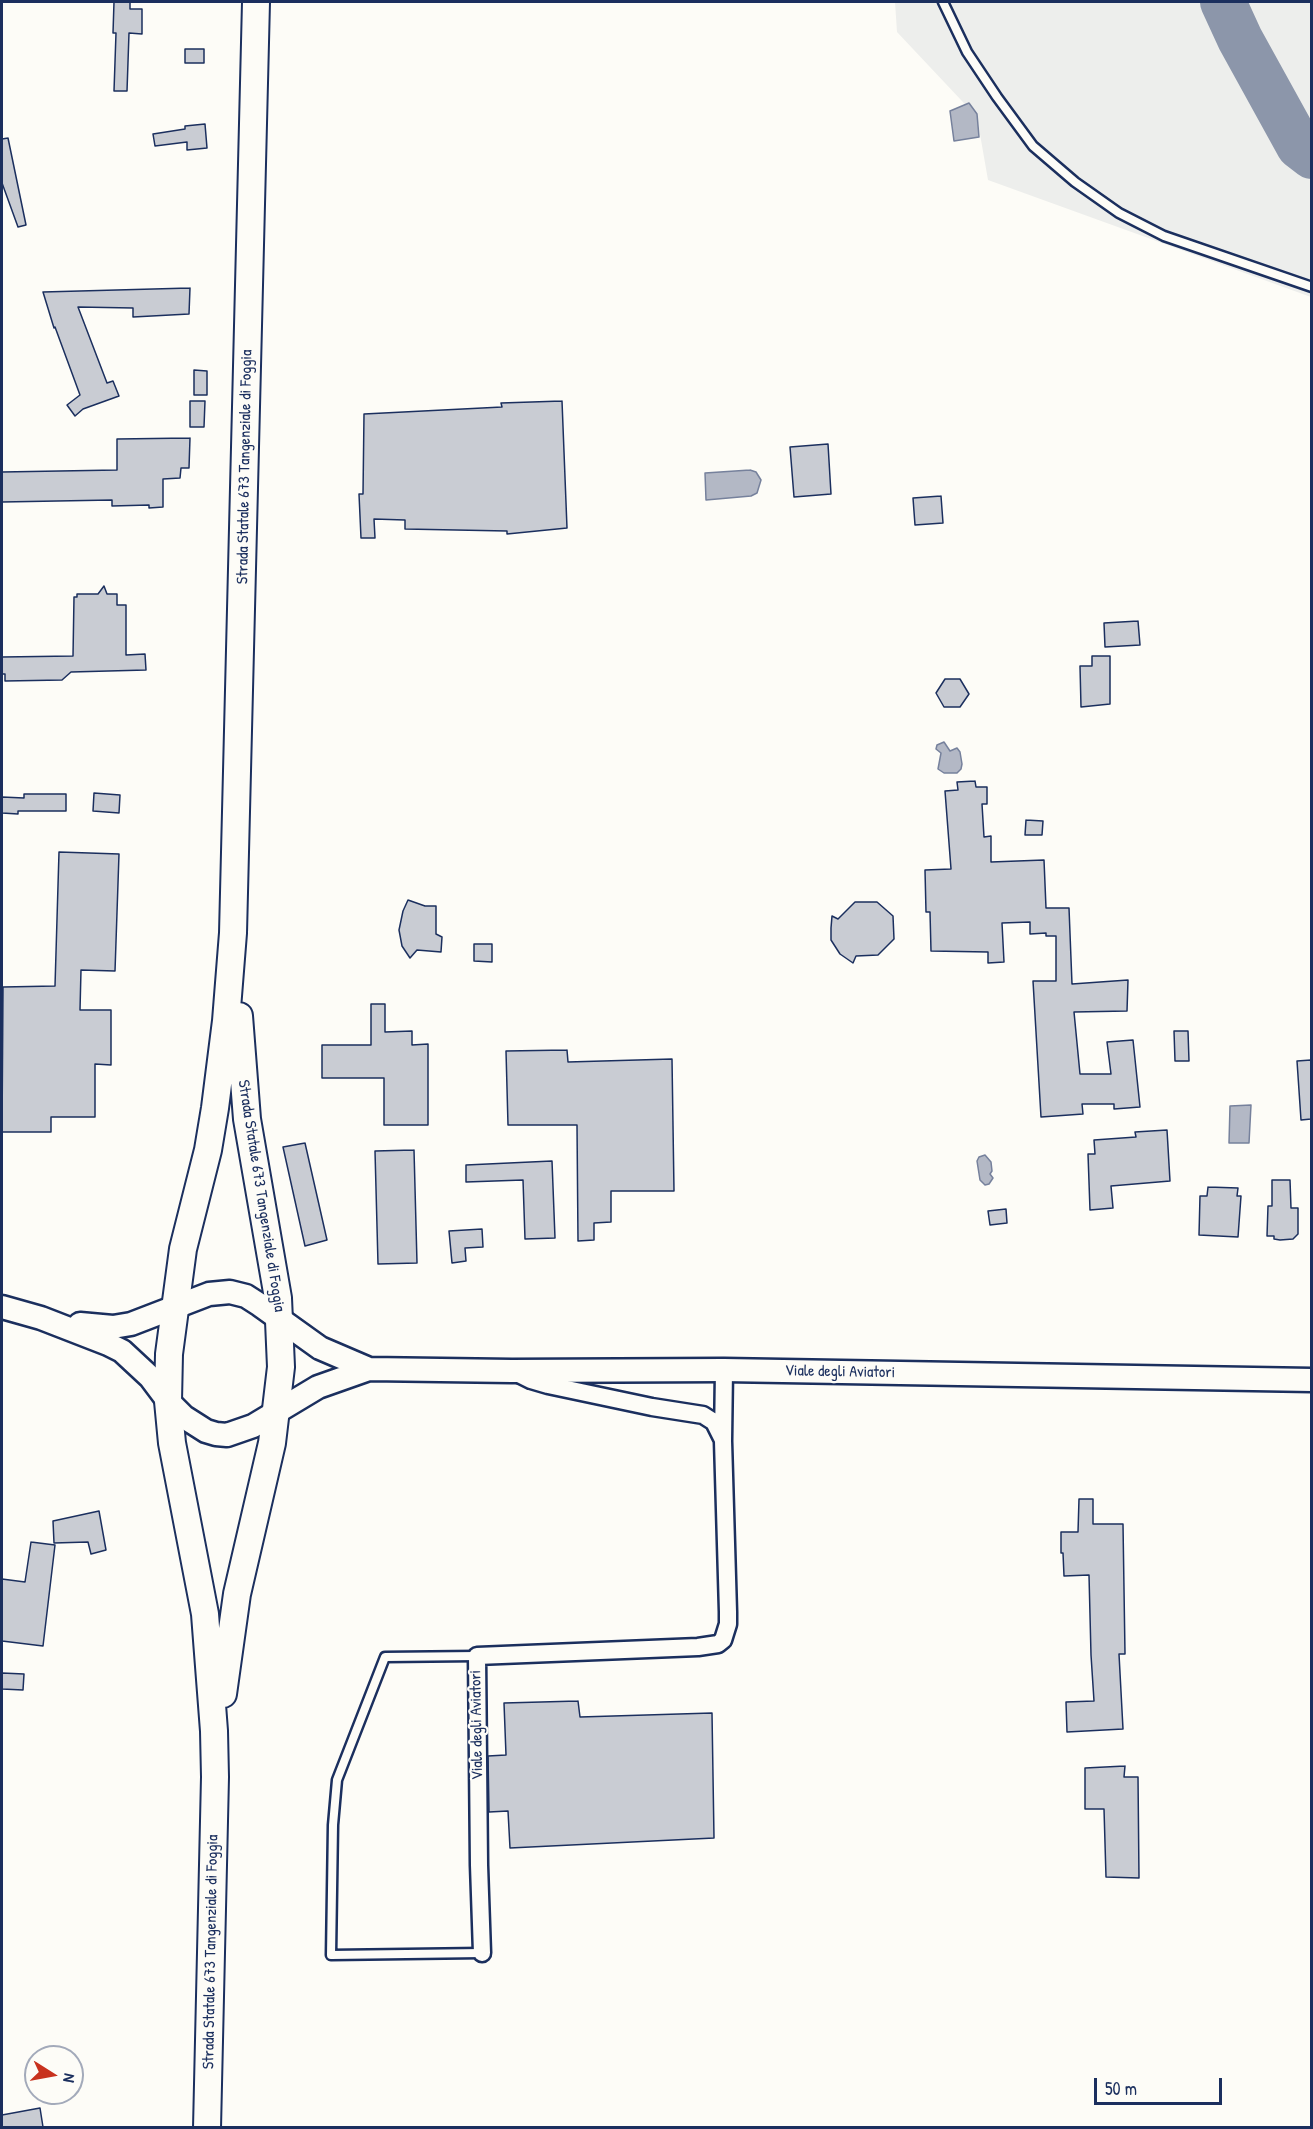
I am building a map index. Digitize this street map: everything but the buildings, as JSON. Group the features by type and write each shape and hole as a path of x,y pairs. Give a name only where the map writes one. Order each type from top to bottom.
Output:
{"main road":[{"name":"Strada Statale 673 Tangenziale di Foggia","path":"207,2127 215,1778 211,1684 205,1614 175,1464 168,1401 169,1354 183,1249 208,1150 215,1108 226,1021 233,933 256,2"},
{"name":"Strada Statale 673 Tangenziale di Foggia","path":"215,1778 232,1622 265,1474 276,1413 281,1367 280,1319 272,1254 252,1158 247,1119 233,933"},
{"path":"41,1318 95,1327 113,1327 131,1324 209,1294 230,1292 246,1296 280,1319"},
{"path":"2,1307 41,1318 122,1351 150,1377 168,1401 195,1425 216,1434 227,1435 240,1432 276,1413"},
{"name":"Viale degli Aviatori","path":"280,1319 320,1348 369,1369"},
{"name":"Viale degli Aviatori","path":"276,1413 318,1387 369,1369 724,1370 1311,1380"}],"street":[{"path":"723,1442 724,1370"},
{"path":"512,1371 548,1385 652,1407 703,1415 714,1422 723,1442"},
{"name":"Viale degli Aviatori","path":"482,1953 477,1656 698,1647 718,1644 723,1640 728,1623 728,1612 723,1442"}],"lane":[{"path":"943,2 967,52 997,97 1033,146 1075,182 1119,213 1164,236 1311,287"},
{"path":"477,1656 385,1658 337,1780 333,1825 332,1955 482,1953"}],"shaded area":[{"path":"895,2 1311,2 1311,297 988,180 977,117 897,32"},
{"path":"969,103 977,114 979,137 954,141 950,111"},
{"path":"750,470 756,472 761,480 757,493 751,496 706,500 705,473"},
{"path":"944,742 950,751 957,748 960,752 962,764 957,773 944,773 938,769 941,753 936,749 937,745"},
{"path":"1251,1105 1249,1143 1229,1143 1230,1106"},
{"path":"985,1155 991,1162 990,1174 993,1178 989,1184 985,1185 980,1180 977,1161 979,1157"}],"taxiway":[{"path":"1223,2 1240,39 1299,146 1312,156"}]}
